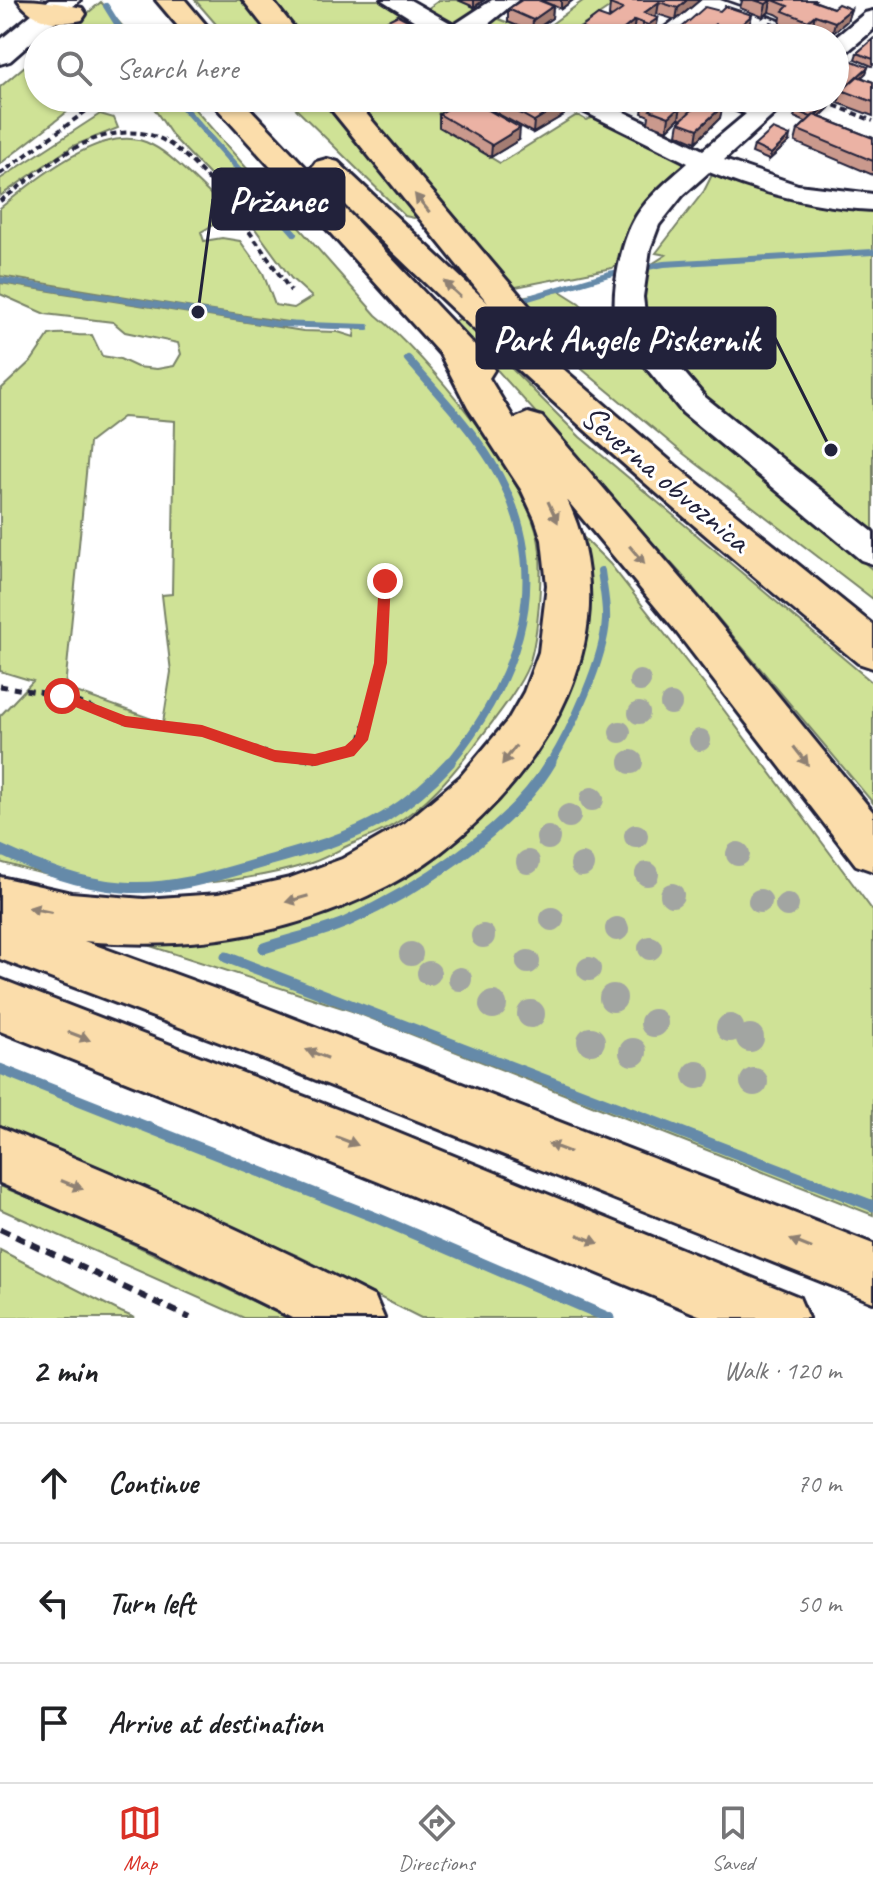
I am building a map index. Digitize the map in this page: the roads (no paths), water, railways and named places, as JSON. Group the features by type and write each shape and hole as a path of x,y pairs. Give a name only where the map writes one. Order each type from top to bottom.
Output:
{"highway":[{"path":"257,0 277,24"},
{"path":"158,4 165,24"},
{"path":"158,4 184,24"},
{"path":"236,112 456,349 622,537 873,849"},
{"name":"Severna obvoznica","path":"272,112 415,255 656,472 873,650"},
{"path":"349,112 543,347 628,424 656,472"},
{"path":"0,900 59,914 143,921 191,920 271,907 334,886 411,847 450,818 497,771 532,721 558,666 568,612 567,561 558,522 531,471 487,409 456,349"},
{"path":"0,935 295,1045 873,1273"},
{"path":"0,1005 383,1155 778,1318"},
{"path":"0,1155 105,1198 283,1281 354,1318"}],"main road":[{"path":"41,24 59,10"},
{"path":"0,55 24,37"},
{"path":"0,76 24,55"}],"street":[{"path":"393,0 435,24"},
{"path":"475,24 507,0"},
{"path":"683,24 709,4 765,24"},
{"path":"849,38 873,18"},
{"path":"605,112 707,161 809,197 873,202"},
{"path":"764,112 674,189 646,223 636,249 629,297 632,331 660,369 694,405 873,551"}],"waterway":[{"path":"106,6 117,24"},
{"path":"187,112 295,234"},
{"path":"522,300 609,274 664,264 873,252"},
{"path":"0,280 277,324 367,327"},
{"path":"408,359 463,422 492,463 512,503 523,543 526,582 523,620 512,657 496,694 449,764"},
{"path":"550,764 576,714 599,655 606,614 601,571"},
{"path":"0,850 44,869 90,882 141,888 179,884 300,852 358,831 403,805 450,762"},
{"path":"264,948 346,922 432,875 460,856 512,811 551,762"},
{"path":"226,957 873,1206"},
{"path":"0,1069 377,1218 609,1318"}],"place":[{"name":"Pržanec","path":"198,312"},
{"name":"Park Angele Piskernik","path":"831,450"}]}
